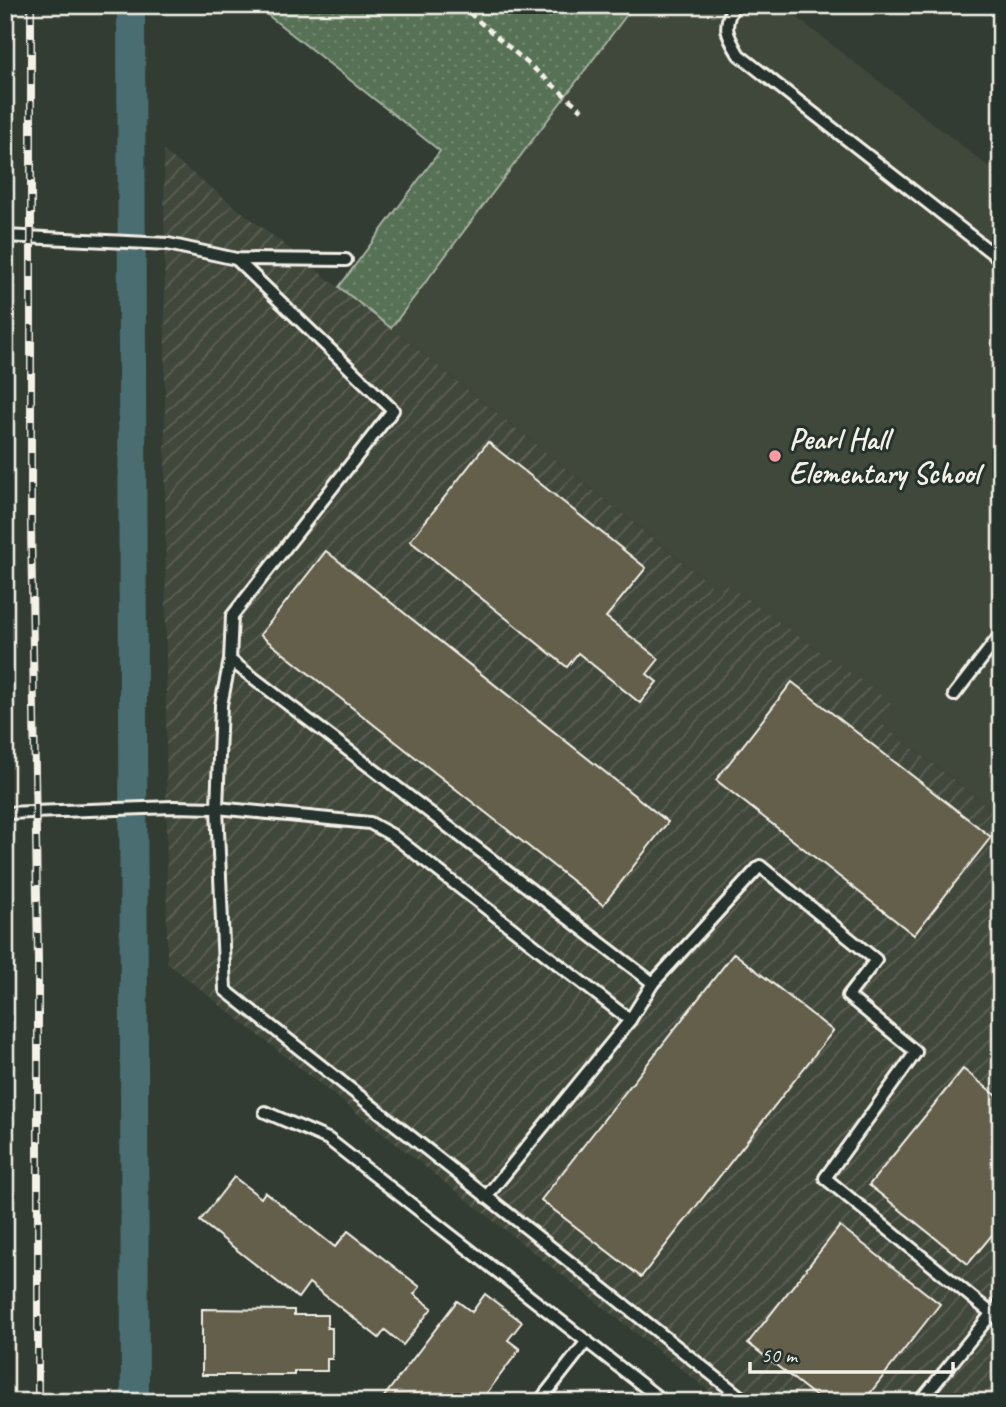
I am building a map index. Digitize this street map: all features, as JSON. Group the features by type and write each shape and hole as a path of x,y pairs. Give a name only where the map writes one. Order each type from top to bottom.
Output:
{"lane":[{"path":"734,5 726,19 728,36 739,55 1001,260"},
{"path":"5,236 168,244 236,259 346,260"},
{"path":"236,259 393,410 232,616 230,660 221,705 217,808 225,990 747,1402"},
{"path":"954,695 1001,634"},
{"path":"230,660 653,983"},
{"path":"5,813 217,808 370,823 392,835 630,1020"},
{"path":"486,1197 630,1020 653,983 760,866 876,960 848,996 916,1052 825,1178 1001,1321"},
{"path":"265,1112 328,1139 664,1402"},
{"path":"920,1402 1001,1302"},
{"path":"540,1402 587,1341"}],"path":[{"path":"460,5 582,110"}],"shaded area":[{"name":"Pearl Hall Elementary School","path":"634,5 781,5 1001,176 1001,817 878,721 891,703 725,583 712,586 391,328"},
{"path":"164,151 391,328 712,586 725,583 892,703 878,721 1001,817 1001,1402 723,1402 167,963"}],"green space":[{"path":"255,5 634,5 391,328 339,287 440,151"}],"building":[{"path":"488,442 646,568 606,617 659,659 647,674 657,682 640,703 578,653 567,667 410,541"},
{"path":"326,551 668,822 603,905 260,635"},
{"path":"792,682 991,837 914,935 716,780"},
{"path":"734,953 833,1031 641,1277 541,1200"},
{"path":"963,1069 1001,1099 1001,1224 968,1264 869,1185"},
{"path":"234,1177 261,1198 265,1192 335,1247 348,1231 420,1287 414,1294 432,1308 403,1345 385,1330 379,1338 309,1283 298,1298 200,1221"},
{"path":"840,1226 940,1304 863,1402 823,1402 748,1343"},
{"path":"485,1294 522,1322 508,1340 520,1349 480,1402 380,1402 457,1301 472,1312"},
{"path":"202,1309 294,1310 294,1315 327,1315 327,1328 332,1328 332,1359 327,1359 327,1371 294,1371 294,1375 202,1375"},
{"path":"611,1394 621,1402 606,1402"},
{"path":"294,1396 294,1401 327,1402 202,1402 202,1397"}],"waterway":[{"path":"131,5 135,1402"}],"railway":[{"path":"31,5 31,525 38,959 38,1402"}],"place":[{"name":"Pearl Hall Elementary School","path":"775,456"}]}
